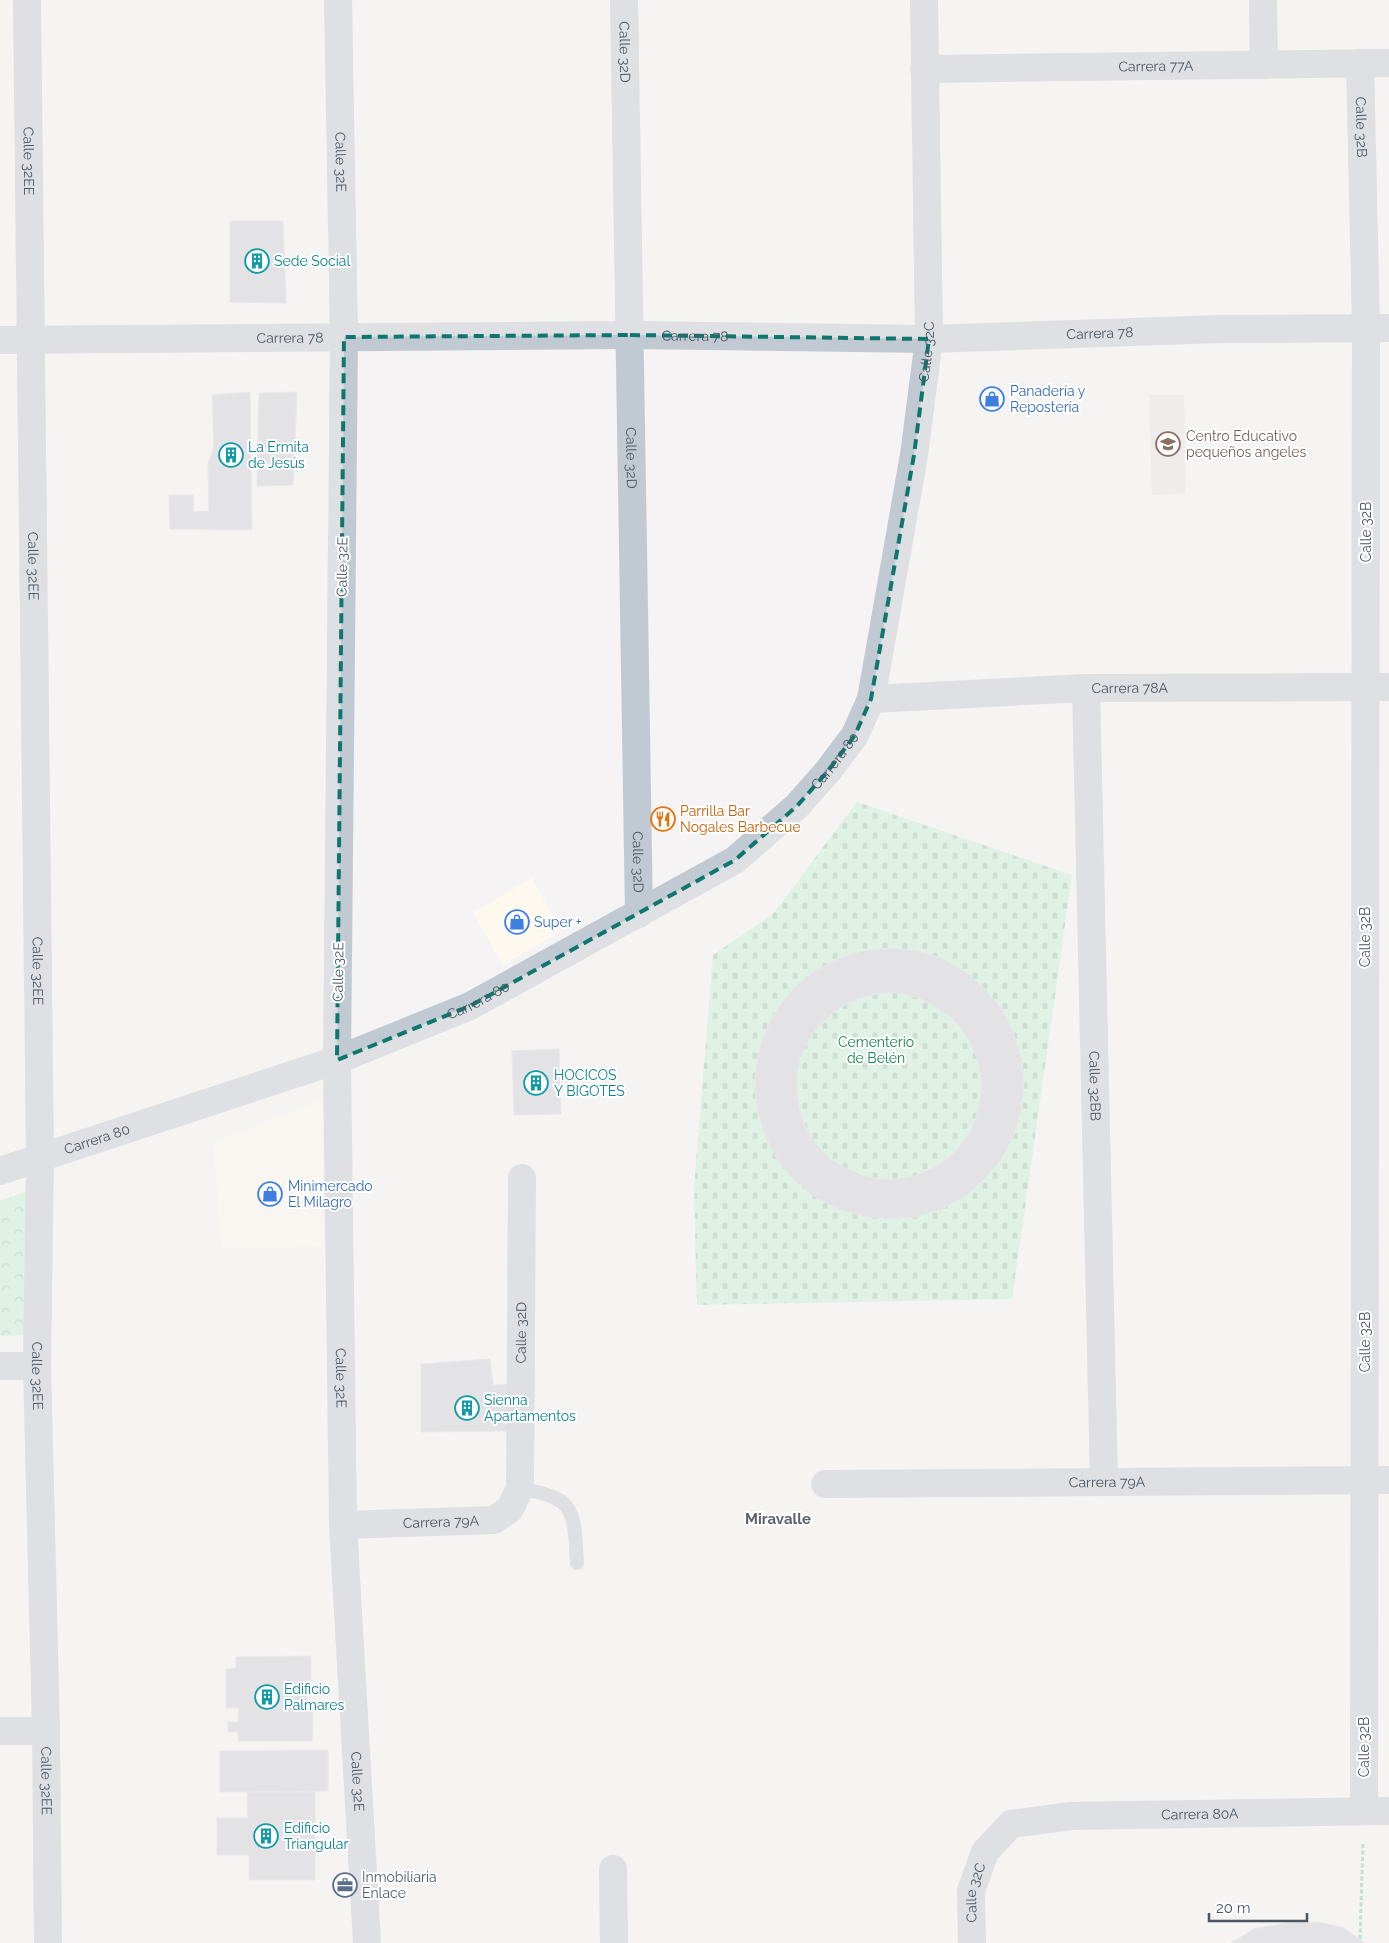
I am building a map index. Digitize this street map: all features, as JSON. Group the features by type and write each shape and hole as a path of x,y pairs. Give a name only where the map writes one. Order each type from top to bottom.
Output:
{"street":[{"name":"Calle 32EE","path":"27,0 40,1158 36,1366 46,1732 48,1943"},
{"name":"Calle 32E","path":"338,0 344,337 337,1060 343,1525 368,1943"},
{"name":"Calle 32D","path":"624,0 639,914"},
{"name":"Calle 32C","path":"871,699 914,455 929,339 924,0"},
{"path":"1263,0 1264,65"},
{"name":"Calle 32B","path":"1360,63 1378,328 1376,1811"},
{"name":"Carrera 77A","path":"924,70 1389,63"},
{"name":"Carrera 78","path":"0,340 630,335 929,339 1220,329 1378,328"},
{"name":"Carrera 78A","path":"871,699 1086,688 1377,687"},
{"name":"Calle 32BB","path":"1086,688 1104,1482"},
{"name":"Carrera 80","path":"0,1171 337,1060 470,1006 735,860 797,806 828,771 855,734 871,699"},
{"name":"Calle 32D","path":"520,1488 522,1178"},
{"path":"0,1366 36,1366"},
{"name":"Carrera 79A","path":"825,1484 1377,1480"},
{"name":"Carrera 79A","path":"343,1525 494,1520 510,1509 520,1488"},
{"path":"0,1731 46,1732"},
{"name":"Carrera 80A","path":"1011,1824 1071,1816 1376,1811"},
{"name":"Calle 32C","path":"972,1943 971,1890 985,1852 1011,1824"},
{"path":"613,1869 614,1943"}],"lane":[{"path":"520,1488 558,1499 568,1506 572,1518 577,1563"}],"path":[{"path":"1360,1939 1376,1811"}],"highlighted area":[{"path":"630,335 929,339 914,455 871,699 855,735 828,771 797,806 735,860 470,1006 337,1060 344,337"}],"shaded area":[{"name":"Centro Educativo pequeños angeles","path":"1149,395 1184,395 1186,493 1152,495"},
{"name":"Super +","path":"532,878 561,931 503,965 473,913"},
{"name":"Minimercado El Milagro","path":"322,1100 323,1246 222,1249 213,1142"}],"green space":[{"name":"Cementerio de Belén","path":"857,802 1072,875 1012,1299 697,1305 694,1188 713,955 774,913"},
{"path":"41,1186 31,1335 0,1336 0,1201"}],"building":[{"name":"Sede Social","path":"230,221 283,221 286,303 230,302"},
{"name":"La Ermita de Jesús","path":"250,392 252,530 170,529 169,495 193,495 194,512 209,511 208,464 214,447 212,395"},
{"path":"297,392 293,485 257,486 259,393"},
{"path":"889,948 916,951 941,958 964,971 984,988 1001,1008 1013,1032 1021,1057 1024,1084 1021,1110 1014,1135 1001,1159 984,1180 964,1197 941,1209 915,1217 889,1219 863,1216 838,1209 814,1196 794,1180 777,1159 765,1135 757,1110 755,1083 757,1057 765,1032 778,1008 794,988 814,971 838,959 863,951","holes":["881,993 899,993 917,997 933,1005 948,1015 961,1028 971,1043 978,1060 981,1096 971,1131 947,1159 932,1169 915,1176 898,1179 879,1179 861,1175 845,1168 829,1158 817,1145 807,1130 800,1112 797,1076 800,1058 808,1042 818,1026 831,1014 846,1004 863,997"]},
{"name":"HOCICOS Y BIGOTES","path":"559,1049 561,1114 514,1115 512,1051"},
{"name":"Sienna Apartamentos","path":"490,1359 493,1385 513,1384 513,1431 421,1432 421,1364"},
{"name":"Edificio Palmares","path":"311,1656 311,1686 307,1686 307,1709 313,1709 312,1741 238,1741 238,1732 228,1732 228,1722 238,1722 239,1708 226,1708 226,1669 236,1668 236,1657"},
{"path":"328,1750 328,1791 220,1792 220,1751"},
{"name":"Edificio Triangular","path":"247,1792 315,1792 315,1880 249,1880 249,1855 217,1855 217,1818 248,1818"},
{"path":"1319,1922 1344,1928 1364,1943 1231,1943 1254,1929 1286,1923"}],"place":[{"name":"Sede Social","path":"257,261"},
{"name":"Panadería y Repostería","path":"992,399"},
{"name":"Centro Educativo pequeños angeles","path":"1168,444"},
{"name":"La Ermita de Jesús","path":"231,455"},
{"name":"Parrilla Bar Nogales Barbecue","path":"663,819"},
{"name":"Super +","path":"517,922"},
{"name":"HOCICOS Y BIGOTES","path":"536,1083"},
{"name":"Minimercado El Milagro","path":"270,1194"},
{"name":"Sienna Apartamentos","path":"467,1408"},
{"name":"Edificio Palmares","path":"267,1697"},
{"name":"Edificio Triangular","path":"266,1836"},
{"name":"Inmobiliaria Enlace","path":"345,1885"}],"district":[{"name":"Miravalle","path":"778,1519"}]}
